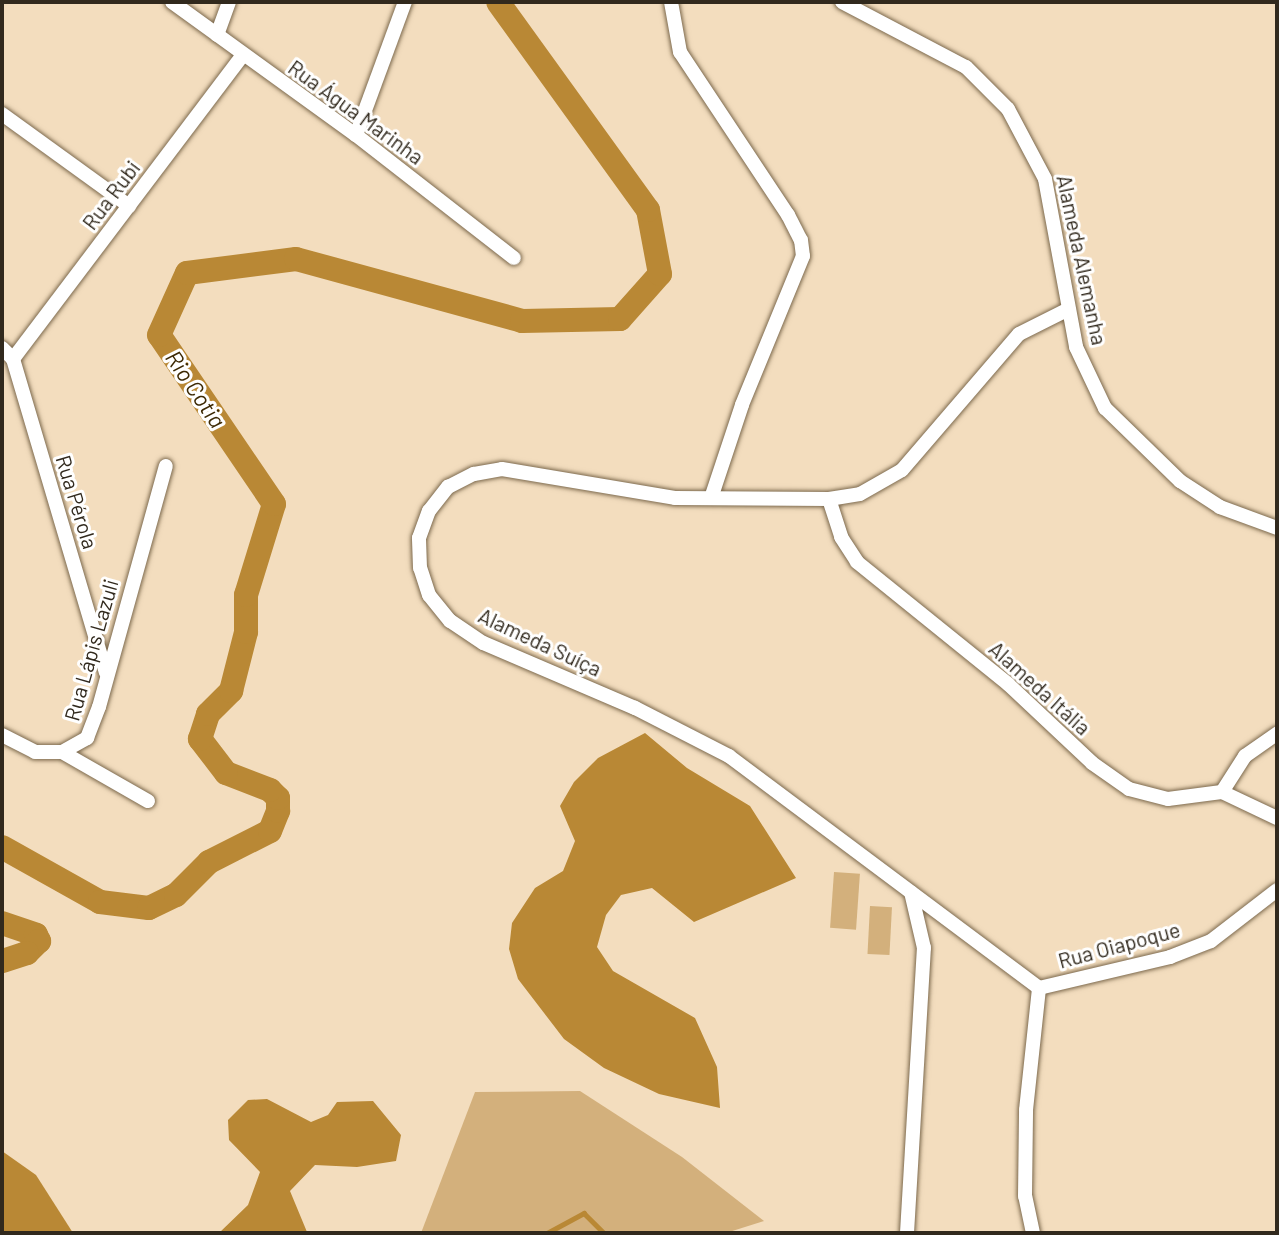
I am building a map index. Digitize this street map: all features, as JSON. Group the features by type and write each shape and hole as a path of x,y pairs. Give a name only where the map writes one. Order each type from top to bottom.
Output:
{"street":[{"name":"Rua Água Marinha","path":"172,2 242,56 356,135 514,258"},
{"path":"216,35 229,2"},
{"path":"356,135 405,2"},
{"path":"671,2 680,52 788,215 801,240 803,256 742,405 711,498"},
{"name":"Alameda Alemanha","path":"842,2 966,67 1008,109 1045,178 1067,310 1076,347 1105,408 1146,452 1220,507 1277,528"},
{"name":"Rua Rubi","path":"13,359 242,56"},
{"path":"2,114 128,206"},
{"name":"Alameda Suíça","path":"1039,988 729,756 635,708 483,643 450,621 429,596 420,568 419,538 429,511 448,487 474,474 502,469 629,494 829,499 860,494 902,471 996,356 1019,334 1067,310"},
{"name":"Rua Pérola","path":"2,348 13,359 106,672"},
{"name":"Rua Lápis Lazuli","path":"62,752 87,738 166,466"},
{"name":"Alameda Itália","path":"829,499 841,537 857,562 1009,684 1092,763 1129,789 1168,799 1222,792"},
{"path":"1277,734 1245,756 1222,792 1277,818"},
{"path":"2,735 35,752 62,752 148,801"},
{"name":"Rua Oiapoque","path":"1039,988 1170,957 1211,941 1277,890"},
{"path":"906,1233 925,948 911,892"},
{"path":"1033,1233 1025,1196 1026,1110 1039,988"}],"shaded area":[{"path":"645,733 687,768 750,806 796,878 694,922 652,888 621,895 606,915 597,947 613,971 695,1018 717,1067 720,1108 659,1094 604,1068 564,1039 518,979 509,949 512,923 535,888 563,871 575,841 560,806 574,782 598,758"},
{"path":"834,872 860,874 856,930 830,928"},
{"path":"870,906 892,907 889,955 867,954"},
{"path":"580,1091 682,1157 764,1221 726,1233 421,1233 475,1092"},
{"path":"267,1099 311,1122 328,1115 337,1102 373,1101 401,1135 396,1161 357,1167 315,1165 290,1191 307,1232 332,1233 219,1233 248,1205 260,1172 229,1140 228,1120 248,1100"},
{"path":"2,1151 36,1175 73,1233 2,1233"}],"waterway":[{"name":"Rio Cotia","path":"2,847 100,902 149,908 176,895 209,862 270,831 278,811 278,798 270,790 226,773 200,739 208,714 231,691 246,632 246,595 274,504 159,335 187,273 296,259 522,321 620,319 660,274 648,210 498,2"},
{"name":"Rio Cotia","path":"2,923 36,935 39,941 27,953 2,961"},
{"path":"547,1233 584,1213 604,1233"}]}
